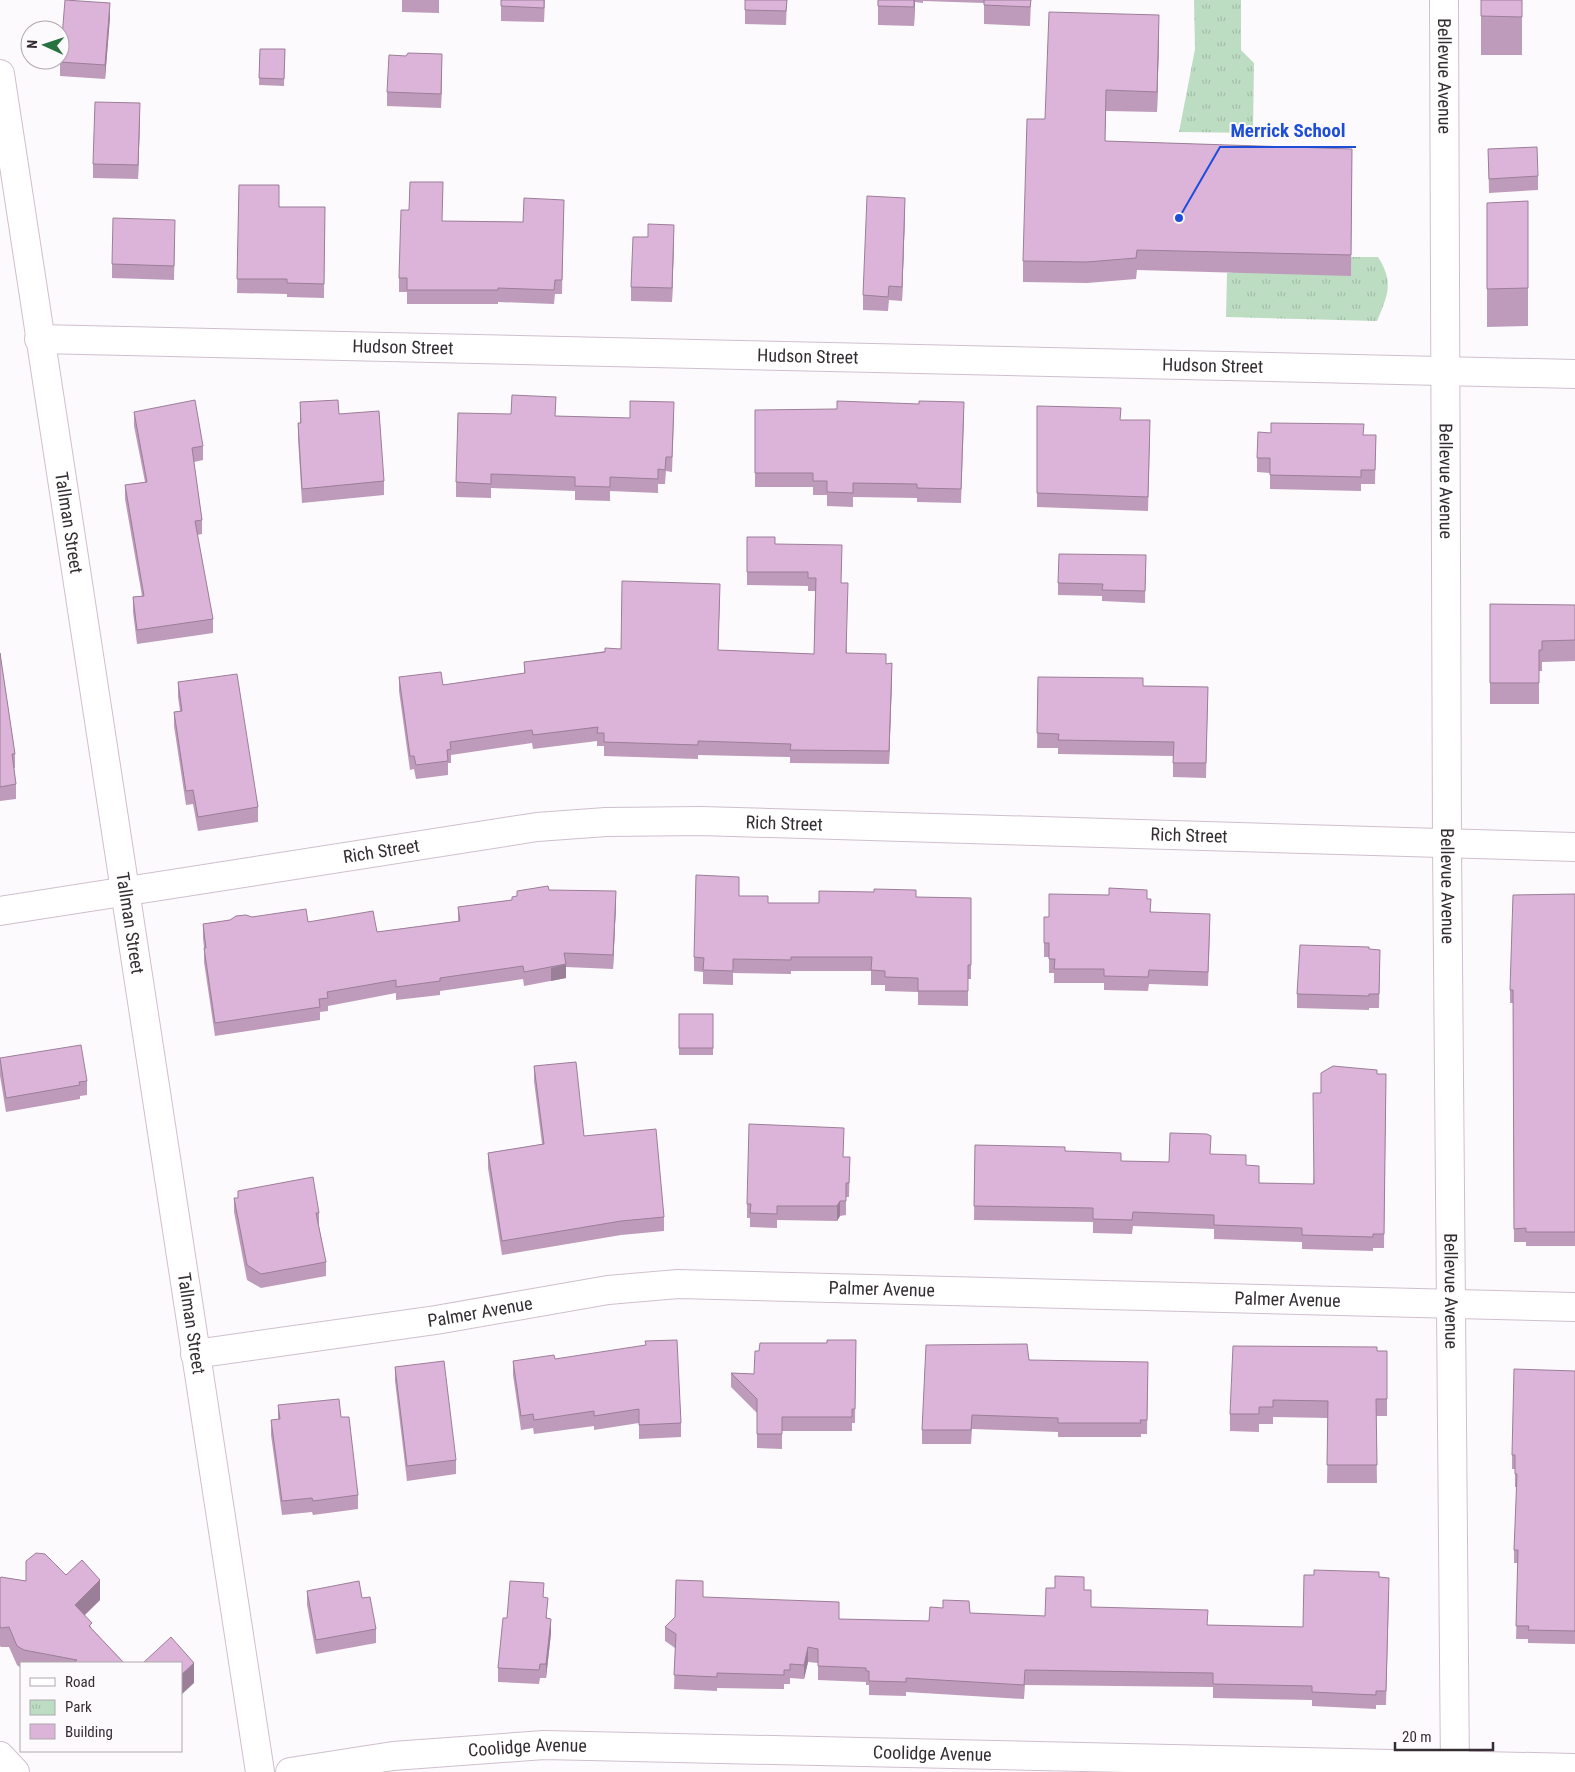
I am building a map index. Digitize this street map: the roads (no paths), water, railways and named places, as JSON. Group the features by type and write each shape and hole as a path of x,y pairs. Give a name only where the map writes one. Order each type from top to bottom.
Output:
{"street":[{"name":"Bellevue Avenue","path":"1444,0 1455,1769"},
{"name":"Tallman Street","path":"0,74 260,1772"},
{"name":"Hudson Street","path":"40,340 1575,374"},
{"name":"Rich Street","path":"0,911 537,828 606,822 701,821 1575,847"},
{"name":"Palmer Avenue","path":"195,1354 436,1320 608,1290 678,1284 1575,1307"},
{"name":"Coolidge Avenue","path":"290,1772 393,1756 544,1745 1455,1769 1575,1768"},
{"path":"0,1756 15,1772"}],"place":[{"name":"Merrick School","path":"1179,218"}]}
